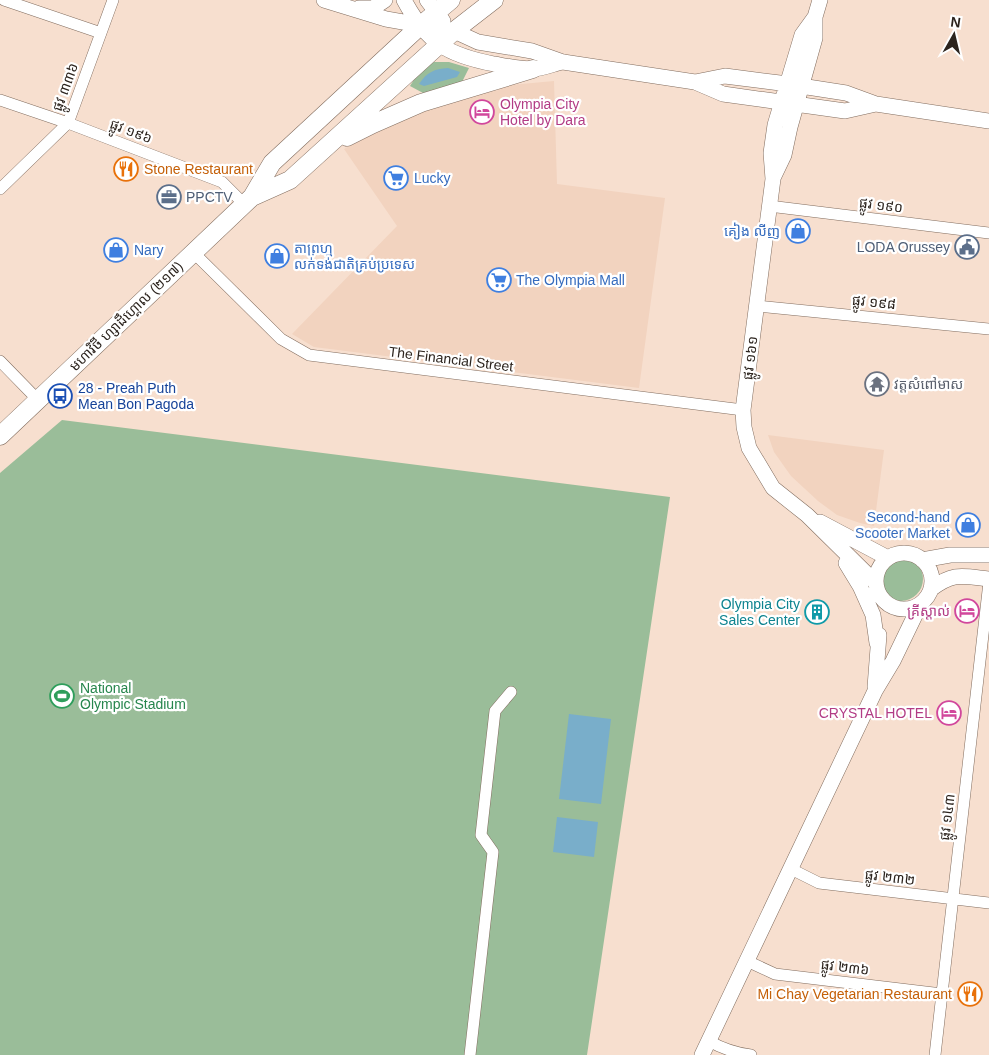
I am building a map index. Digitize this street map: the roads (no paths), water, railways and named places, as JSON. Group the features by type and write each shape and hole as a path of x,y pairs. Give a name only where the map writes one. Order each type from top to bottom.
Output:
{"main road":[{"name":"មហាវិថី ហ្សាដឹហ្គោល (២១៧)","path":"0,436 248,200 272,163 420,26 431,6 451,0"},
{"name":"មហាវិថី ហ្សាដឹហ្គោល (២១៧)","path":"248,200 290,180 438,45 494,0"},
{"path":"324,149 373,124 421,104 533,69"}],"street":[{"path":"4,0 101,33"},
{"name":"ផ្លូវ ៣៣៦","path":"0,189 68,123 113,0"},
{"path":"324,0 386,19 454,31"},
{"path":"338,5 373,8 385,0"},
{"path":"404,0 420,26 438,45 450,53 474,60 533,69 563,62"},
{"name":"ផ្លូវ ១៦១","path":"820,0 815,17 815,38 789,103 775,125 771,153 773,179 743,410 744,427 749,448 773,488 807,516 875,582"},
{"path":"431,6 454,31 462,36 478,42 532,51 563,62 695,82 723,94 846,111 876,104"},
{"path":"695,82 725,76 795,85 846,93 876,104 989,120"},
{"name":"ផ្លូវ ១៩៦","path":"0,100 68,123 222,182 248,200"},
{"name":"ផ្លូវ ១៩០","path":"769,206 989,233"},
{"name":"The Financial Street","path":"193,252 281,339 309,355 743,410"},
{"name":"ផ្លូវ ១៩៨","path":"757,306 989,329"},
{"path":"0,361 38,400"},
{"name":"ផ្លូវ ១៦១","path":"807,516 888,558"},
{"path":"828,537 860,586 873,615 877,643"},
{"path":"702,1055 875,691 893,661 920,605 927,598 931,589 932,577 930,570 922,560 908,553 901,553 888,558 879,567 875,582 876,590 885,603 892,607 902,610 920,605"},
{"path":"922,560 950,555 989,555"},
{"path":"931,589 944,580 955,576 989,580"},
{"name":"ផ្លូវ ១៤៣","path":"935,1055 989,580"},
{"path":"875,691 877,643 885,603"},
{"path":"470,1055 493,852 481,835 495,711 511,692"},
{"name":"ផ្លូវ ២៣២","path":"791,870 819,883 989,903"},
{"name":"ផ្លូវ ២៣៦","path":"747,961 776,974 942,994"},
{"path":"709,1041 738,1054 751,1055"}],"water":[{"path":"448,68 460,72 457,77 424,86 419,84 431,72"},
{"path":"569,714 611,719 601,804 559,799"},
{"path":"557,817 598,822 594,857 553,852"}],"place":[{"name":"Olympia City Hotel by Dara","path":"482,112"},
{"name":"Stone Restaurant","path":"126,169"},
{"name":"Lucky","path":"396,178"},
{"name":"PPCTV","path":"169,197"},
{"name":"គៀង លីញ","path":"798,231"},
{"name":"LODA Orussey","path":"967,247"},
{"name":"Nary","path":"116,250"},
{"name":"តាព្រហ្ម លក់ទង់ជាតិគ្រប់ប្រទេស","path":"277,256"},
{"name":"The Olympia Mall","path":"499,280"},
{"name":"វត្តសំពៅមាស","path":"877,384"},
{"name":"28 - Preah Puth Mean Bon Pagoda","path":"60,396"},
{"name":"Second-hand Scooter Market","path":"968,525"},
{"name":"គ្រីស្តាល់","path":"967,611"},
{"name":"Olympia City Sales Center","path":"817,612"},
{"name":"National Olympic Stadium","path":"62,696"},
{"name":"CRYSTAL HOTEL","path":"949,713"},
{"name":"Mi Chay Vegetarian Restaurant","path":"970,994"}]}
